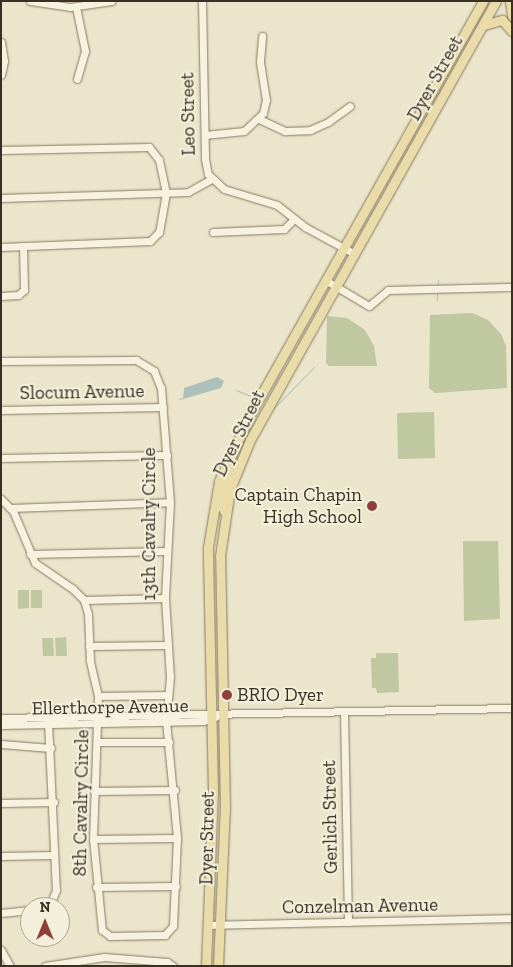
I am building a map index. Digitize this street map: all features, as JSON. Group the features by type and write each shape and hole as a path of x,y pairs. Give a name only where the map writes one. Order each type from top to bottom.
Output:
{"main road":[{"name":"Dyer Street","path":"218,966 225,808 216,716 208,547 215,498 228,457 325,280 483,1"},
{"name":"Dyer Street","path":"206,966 212,838 220,556 224,512 243,454 496,1"},
{"path":"510,1 512,16"},
{"path":"484,25 498,19 505,22 512,31"},
{"path":"442,74 452,80"},
{"path":"299,328 310,334"},
{"path":"224,512 220,502 232,463 228,457"}],"street":[{"path":"30,1 76,7 112,1"},
{"name":"Leo Street","path":"202,1 205,167 211,179 234,193 277,205 294,219 355,254"},
{"path":"76,7 85,51 77,79"},
{"path":"205,134 238,133 260,119 266,100 260,61 262,36"},
{"path":"1,42 1,75"},
{"path":"260,119 285,131 310,130 328,122 350,106"},
{"path":"1,150 149,147 159,160 166,193 159,232 150,241 1,247"},
{"path":"1,198 188,192 211,179"},
{"path":"212,232 284,229 294,219"},
{"path":"1,296 18,295 24,290 23,246"},
{"path":"325,280 369,306 388,290 508,287"},
{"name":"13th Cavalry Circle","path":"1,361 136,360 154,371 161,388 170,502 165,598 170,677 166,718"},
{"name":"Slocum Avenue","path":"1,410 163,407"},
{"path":"1,458 167,455"},
{"path":"1,499 10,508 30,554 44,571 84,600 165,598"},
{"path":"10,508 170,502"},
{"path":"30,554 167,551"},
{"path":"84,600 90,625 89,646 98,696 99,720"},
{"path":"89,646 168,645"},
{"path":"98,696 168,695"},
{"name":"Ellerthorpe Avenue","path":"1,725 48,721 512,708"},
{"name":"Gerlich Street","path":"344,712 348,922"},
{"name":"Ellerthorpe Avenue","path":"1,718 48,721"},
{"name":"8th Cavalry Circle","path":"99,720 93,839 96,887 102,930 110,936 119,936 169,933 172,926 176,886 177,838 175,790 166,718"},
{"path":"48,721 54,802 56,890 53,897"},
{"path":"98,742 168,742"},
{"path":"1,744 51,748"},
{"path":"94,791 175,790"},
{"path":"1,803 54,802"},
{"path":"93,839 177,838"},
{"path":"1,856 54,855"},
{"path":"96,887 176,886"},
{"path":"1,913 20,911"},
{"name":"Conzelman Avenue","path":"208,925 512,918"},
{"path":"1,950 10,966"},
{"path":"45,966 104,957 168,962 173,966"}],"green space":[{"path":"472,313 488,320 501,334 506,346 507,388 435,393 429,388 430,315"},
{"path":"327,316 347,318 365,330 374,346 377,366 329,366 326,363"},
{"path":"434,412 435,458 398,459 397,413"},
{"path":"463,541 498,541 500,619 464,621"},
{"path":"18,590 29,590 29,608 18,609"},
{"path":"31,590 42,590 42,608 31,608"},
{"path":"66,637 67,656 56,656 55,638"},
{"path":"42,638 53,638 54,656 43,656"},
{"path":"376,653 398,653 399,692 377,693 376,688 372,688 371,658 376,658"}],"shaded area":[{"path":"217,377 224,381 221,388 183,399 184,388"}],"waterway":[{"path":"438,280 438,286"},
{"path":"437,293 437,300"},
{"path":"273,409 314,367"},
{"path":"236,390 253,397"},
{"path":"179,399 183,398"}],"place":[{"name":"Captain Chapin High School","path":"372,506"},
{"name":"BRIO Dyer","path":"227,695"}]}
